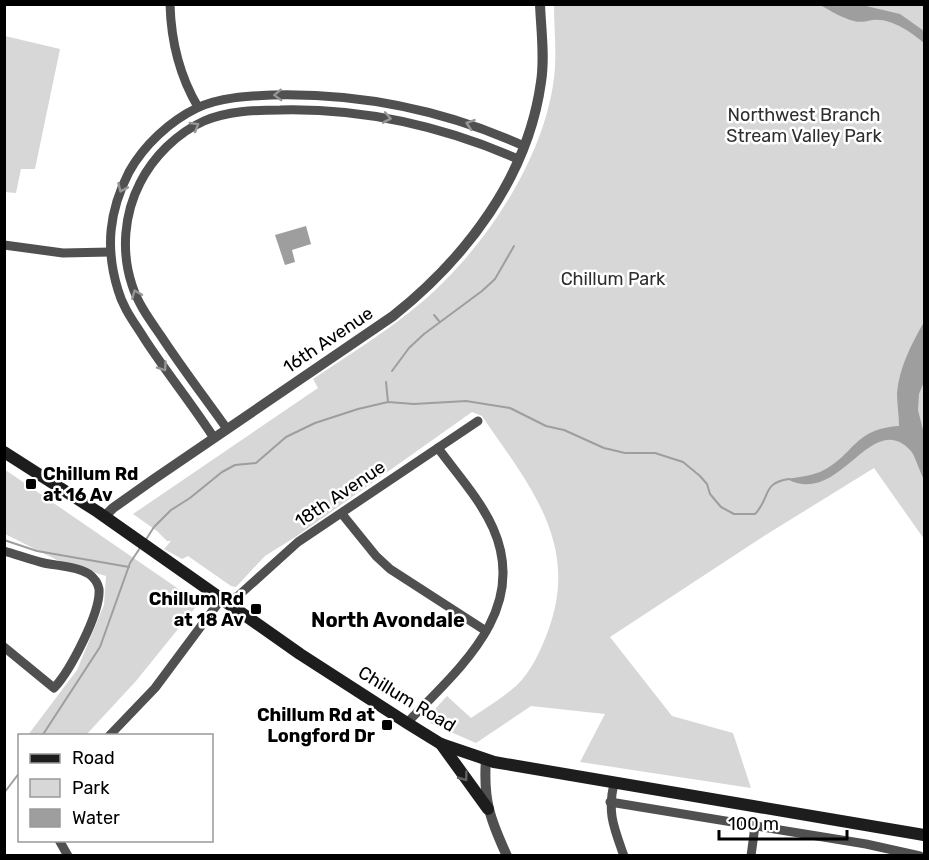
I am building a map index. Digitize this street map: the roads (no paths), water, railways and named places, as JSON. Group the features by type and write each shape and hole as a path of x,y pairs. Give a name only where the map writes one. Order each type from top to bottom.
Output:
{"main road":[{"name":"Chillum Road","path":"4,452 135,537 225,602 441,744 486,759 924,836"},
{"path":"441,744 488,809"}],"street":[{"path":"170,4 172,37 181,73 198,107"},
{"name":"16th Avenue","path":"104,517 121,502 393,316 423,291 452,262 472,237 503,189 524,146 542,82 540,4"},
{"path":"214,438 126,312 116,283 110,252 114,208 132,166 155,138 198,107 247,96 294,95 360,99 410,106 468,123 524,146"},
{"path":"227,429 194,385 138,301 127,265 125,251 128,224 137,188 154,162 176,139 204,121 227,114 263,110 325,109 380,116 433,128 518,159"},
{"path":"4,245 63,253 110,252"},
{"name":"18th Avenue","path":"225,602 238,596 298,542 478,421"},
{"path":"407,723 469,659 496,614 501,599 500,546 493,528 482,507 438,448"},
{"path":"342,514 376,556 390,569 486,631"},
{"path":"4,551 41,563 80,570 90,575 99,588 97,604 87,630 70,667 54,688 4,647"},
{"path":"110,734 155,688 219,602 225,602"},
{"path":"486,759 485,790 488,809 507,855"},
{"path":"614,783 610,802 611,818 624,855"},
{"path":"610,802 920,855"},
{"path":"751,855 755,826"},
{"path":"60,842 68,855"},
{"path":"865,855 866,844"}],"water":[{"path":"820,5 862,5 900,14 924,31 924,43 894,23 880,20 854,21"},
{"path":"306,226 311,244 292,250 295,262 285,265 275,235"},
{"path":"924,322 924,382 919,394 918,410 924,434 924,480 911,451 896,441 882,441 868,448 823,481 806,484 787,479 820,472 832,466 855,444 872,432 899,426 897,393 900,374"}],"waterway":[{"path":"392,371 409,348 424,334 495,279 514,246"},
{"path":"434,315 439,321"},
{"path":"386,382 388,402"},
{"path":"145,541 154,527 171,510 222,472 235,465 256,463 286,437 315,423 388,402 414,404 466,401 510,408 546,426 564,430 604,448 625,453 655,453 683,462 707,484 710,494 721,507 734,514 755,514 770,488 780,481 789,479"},
{"path":"4,540 37,551 129,567"},
{"path":"43,734 100,647 130,563 140,548"},
{"path":"4,793 18,775"}],"place":[{"name":"Chillum Rd at 16 Av","path":"31,484"},
{"name":"Chillum Rd at 18 Av","path":"256,609"},
{"name":"Chillum Rd at Longford Dr","path":"387,725"}],"district":[{"name":"North Avondale","path":"388,620"}],"park label":[{"name":"Northwest Branch Stream Valley Park","path":"804,125"},
{"name":"Chillum Park","path":"613,279"}]}
